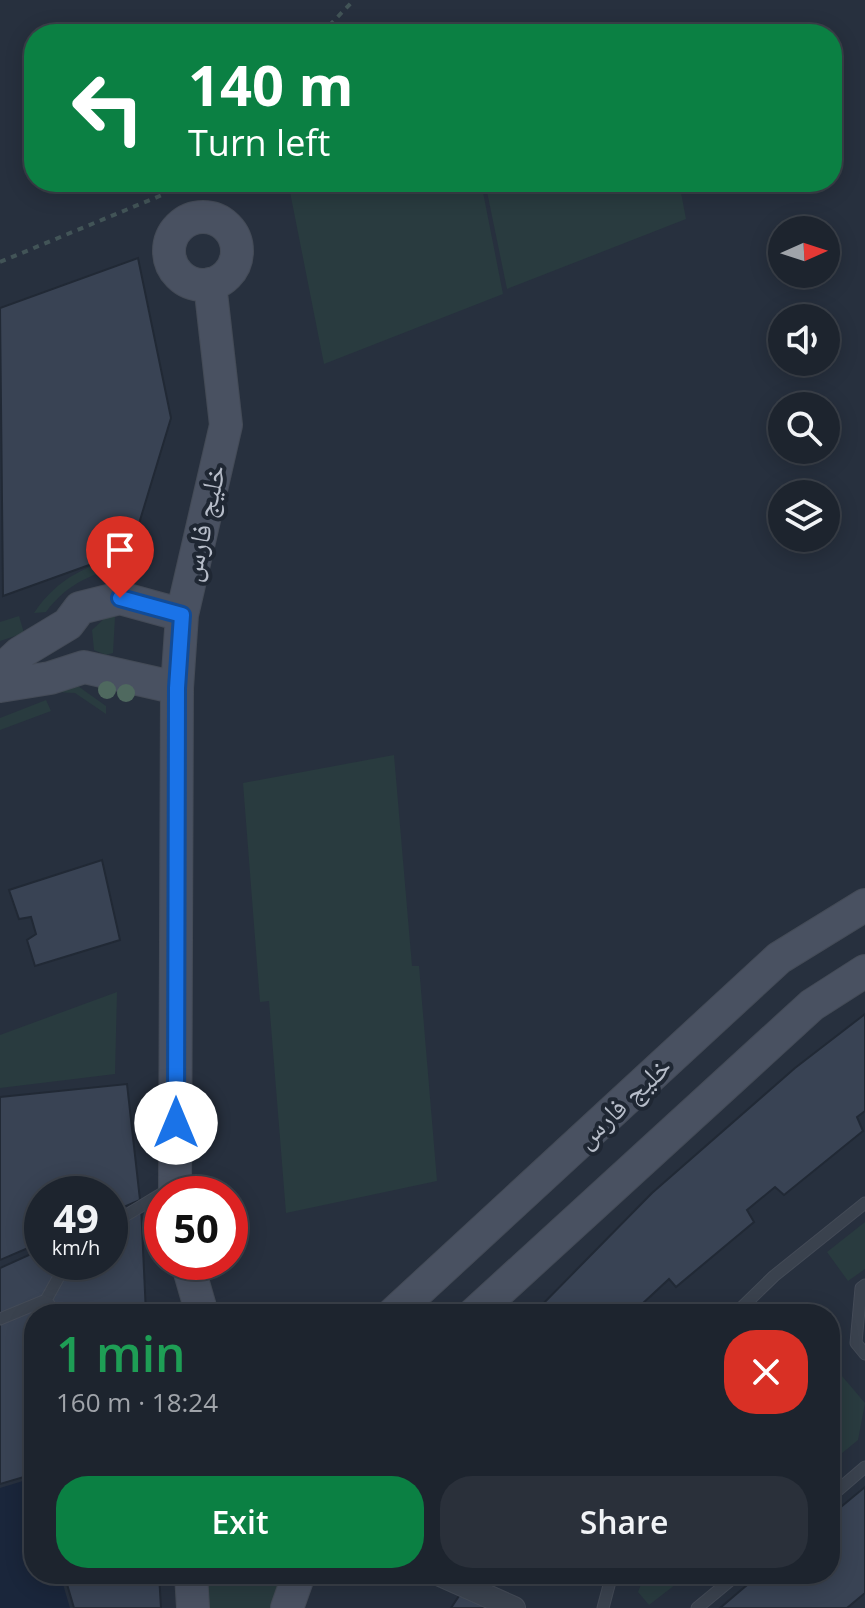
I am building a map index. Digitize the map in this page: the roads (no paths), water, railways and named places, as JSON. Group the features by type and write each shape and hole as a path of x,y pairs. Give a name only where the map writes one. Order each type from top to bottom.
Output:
{"main road":[{"name":"خلیج فارس","path":"175,1176 177,688 182,615 226,425 210,284"},
{"path":"0,671 20,653 68,624 80,608 120,598 182,615"},
{"path":"0,686 50,678 84,667 177,688"},
{"name":"خلیج فارس","path":"404,1304 779,958 865,905"},
{"name":"خلیج فارس","path":"485,1304 812,1005 865,971"},
{"path":"179,1280 180,1304"},
{"path":"192,1280 199,1304"},
{"path":"287,1608 295,1584"}],"street":[{"path":"460,1584 514,1608"}],"lane":[{"path":"745,1304 774,1276 865,1203"},
{"path":"36,1304 46,1300 57,1280"},
{"path":"865,1285 861,1288 856,1343 865,1354"},
{"path":"46,1300 49,1304"},
{"path":"0,1319 24,1309"},
{"path":"840,1488 865,1467"},
{"path":"603,1608 609,1584"},
{"path":"697,1608 726,1584"}],"water":[{"path":"24,1481 24,1584 63,1584 70,1608 0,1608 0,1488"}]}
